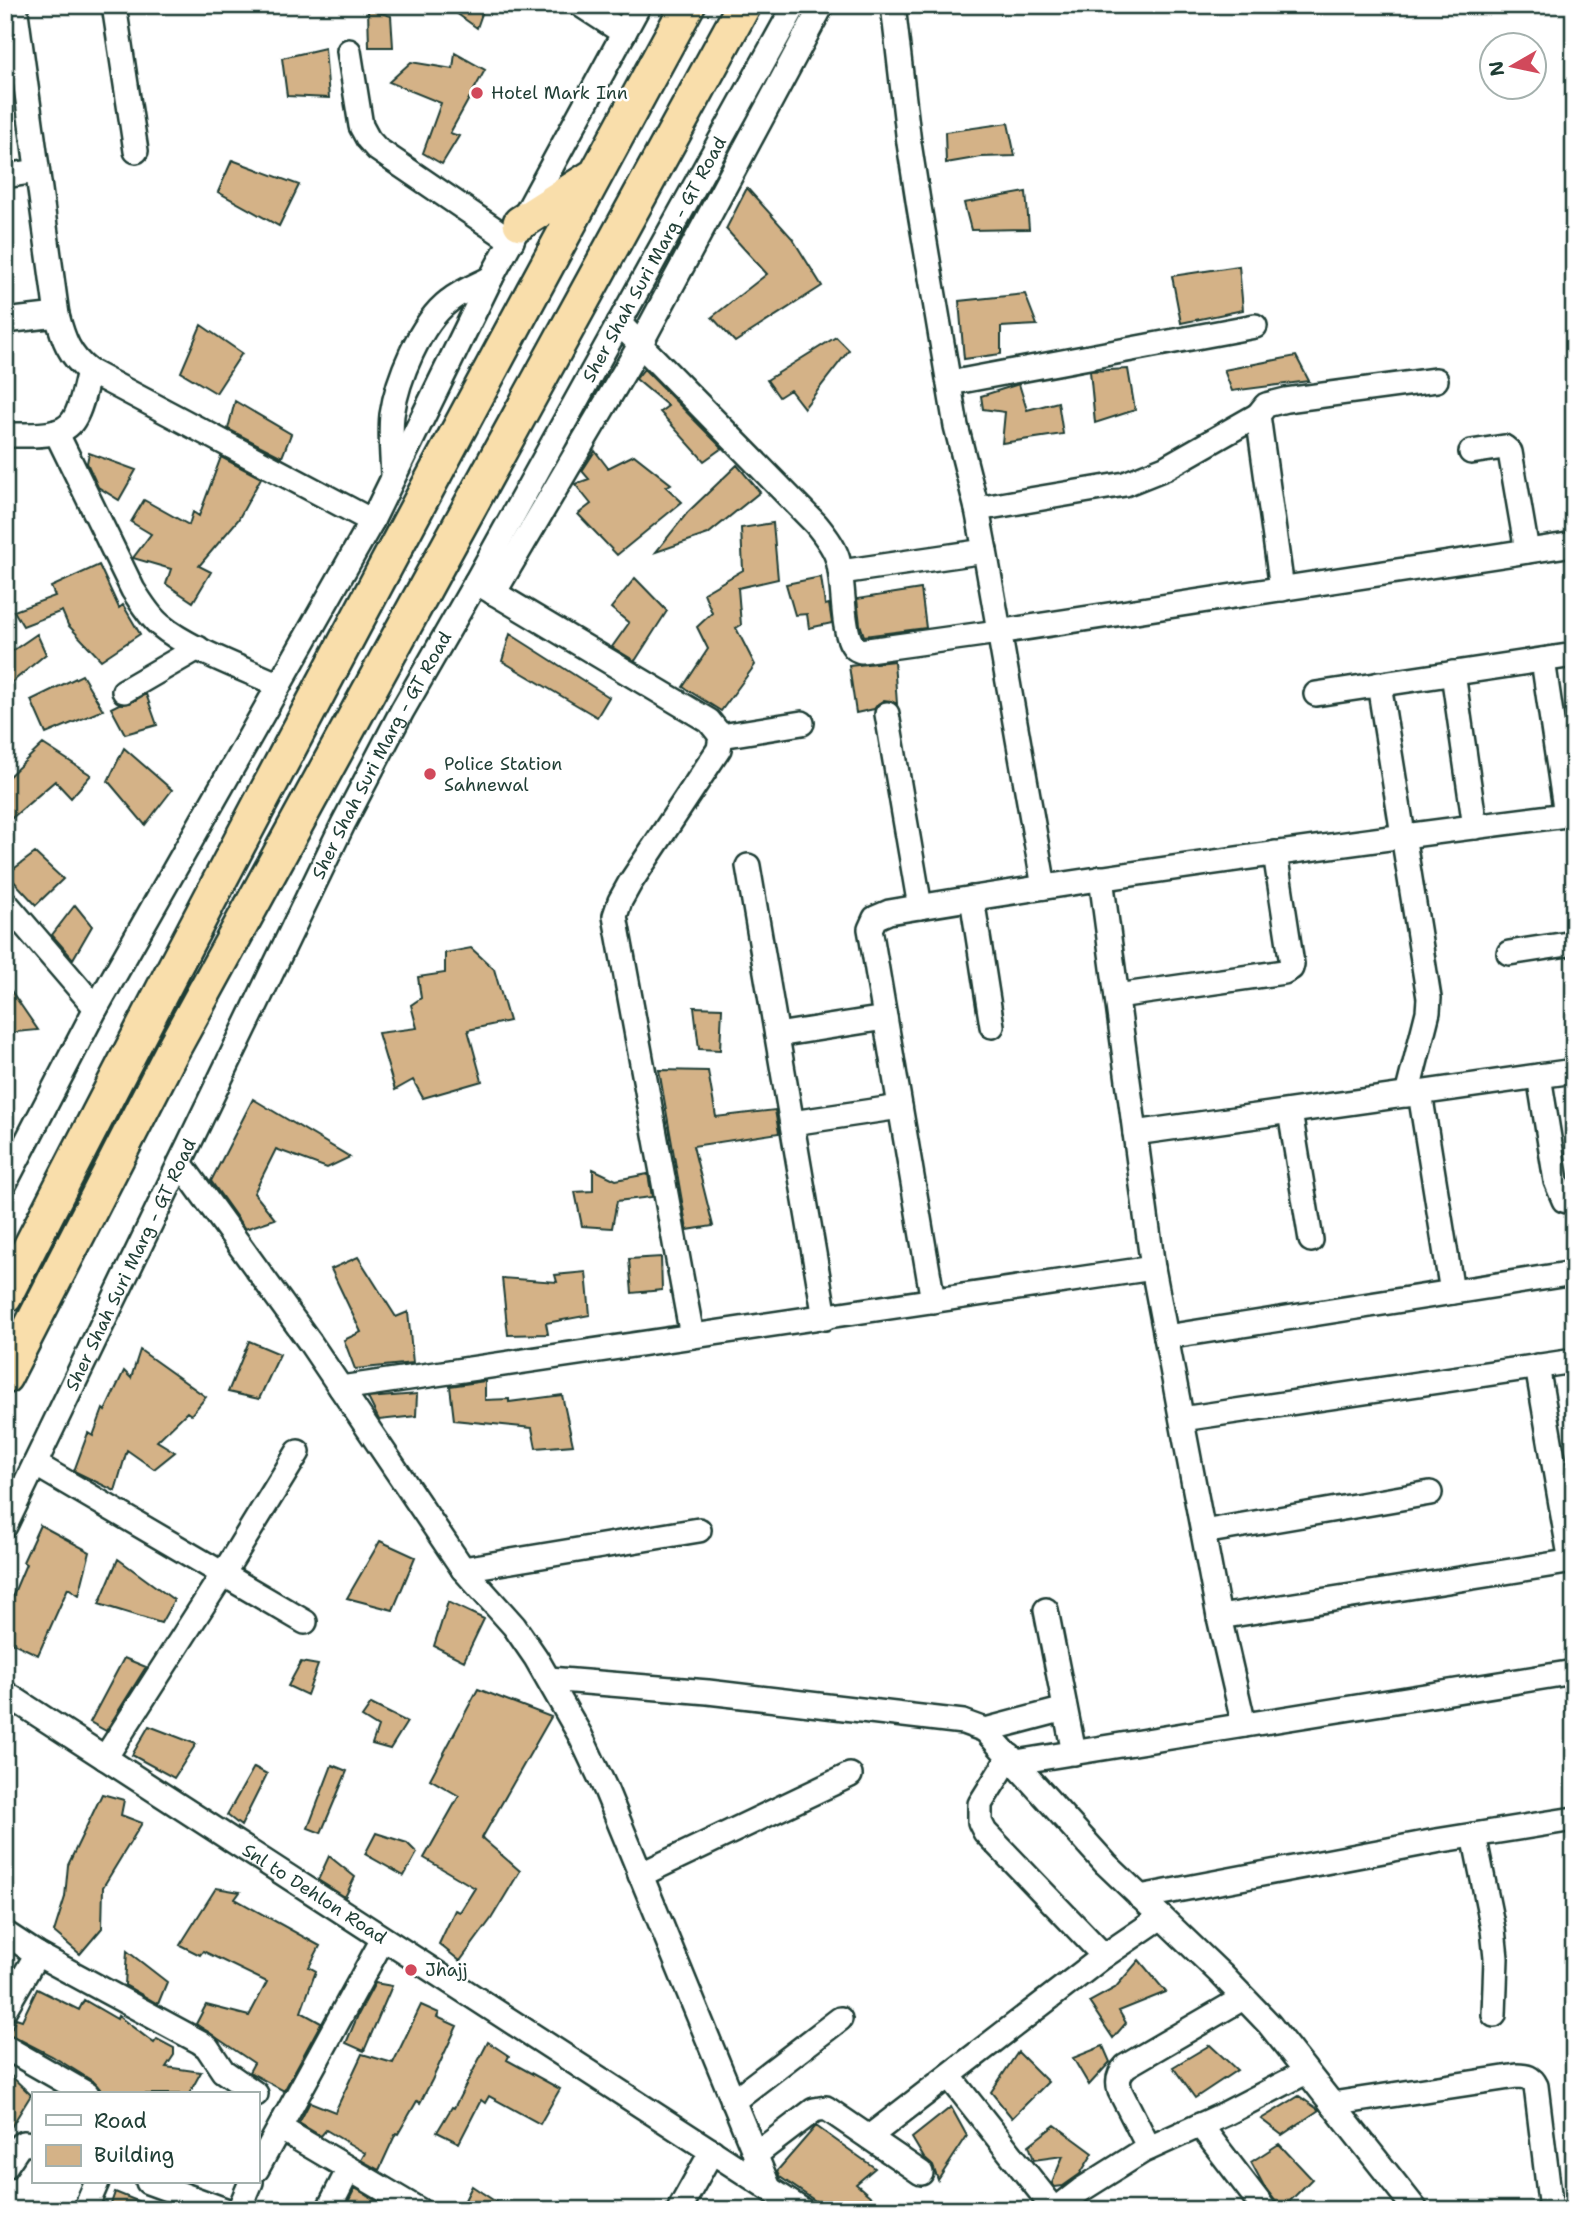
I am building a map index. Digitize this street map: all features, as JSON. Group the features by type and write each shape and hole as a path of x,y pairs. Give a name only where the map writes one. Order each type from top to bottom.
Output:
{"highway":[{"path":"5,1296 139,1034 391,556 688,5"},
{"path":"5,1377 171,1053 744,5"},
{"path":"516,232 595,175"}],"street":[{"path":"15,5 13,53 37,171 57,315 69,351 78,363 89,371 372,521"},
{"path":"114,5 136,151"},
{"path":"582,5 624,33"},
{"path":"5,1183 96,1008 372,521 491,278 639,5"},
{"name":"Sher Shah Suri Marg - GT Road","path":"5,1527 342,824 402,711 485,588 619,323 795,5"},
{"path":"692,1336 615,916 630,883 719,749 720,736 709,721 485,588 640,345 822,5"},
{"path":"893,5 909,143 950,383 985,551 1044,887"},
{"path":"349,51 361,126 377,149 516,232"},
{"path":"5,176 37,171"},
{"path":"649,269 672,285"},
{"path":"393,478 392,416 397,392 414,350 431,320 446,303 491,278"},
{"path":"5,321 57,315"},
{"path":"619,323 816,524 836,554 841,572 847,631 852,645 861,651 1574,544"},
{"path":"950,383 1255,326"},
{"path":"5,435 56,432 69,426 75,418 89,371"},
{"path":"977,509 1125,484 1165,468 1258,415 1266,405 1436,380"},
{"path":"1258,415 1282,589"},
{"path":"56,432 133,590 161,626 198,648 279,685"},
{"path":"1471,452 1504,447 1510,452 1527,551"},
{"path":"841,572 985,551"},
{"path":"124,691 198,648"},
{"path":"1316,694 1574,655"},
{"path":"933,1301 871,923 880,914 1101,878 1402,835 1570,815 1543,660"},
{"path":"1453,673 1475,827"},
{"path":"1379,684 1429,998 1414,1094 1452,1292"},
{"path":"887,714 920,907"},
{"path":"720,736 802,723"},
{"path":"1117,996 1290,970 1292,964 1275,853"},
{"path":"748,866 825,1318"},
{"path":"1101,878 1153,1268 1219,1617 1244,1726"},
{"path":"972,898 992,1026"},
{"path":"5,902 96,1008"},
{"path":"1509,953 1574,943"},
{"path":"777,1035 885,1018"},
{"path":"1135,1133 1574,1071"},
{"path":"1539,1076 1556,1181 1564,1200 1574,1203"},
{"path":"792,1123 900,1107"},
{"path":"1290,1112 1311,1240"},
{"path":"180,1163 341,1388 463,1569 514,1626 549,1679 606,1790 769,2188"},
{"path":"341,1388 1153,1268"},
{"path":"1166,1337 1574,1273"},
{"path":"1182,1419 1574,1361"},
{"path":"1219,1617 1572,1562 1537,1366"},
{"path":"105,1758 298,1452"},
{"path":"35,1464 305,1622"},
{"path":"1203,1532 1430,1493"},
{"path":"463,1569 699,1530"},
{"path":"1046,1610 1074,1753"},
{"path":"1104,1956 985,1832 980,1822 981,1804 1013,1759 1074,1753 1574,1672"},
{"path":"549,1679 708,1692 963,1722 985,1730 1106,1864 1269,2025 1411,2208"},
{"name":"Snl to Dehlon Road","path":"5,1693 802,2210"},
{"path":"985,1730 1065,1709"},
{"path":"640,1875 850,1775"},
{"path":"1140,1897 1574,1819"},
{"path":"1474,1835 1493,1930 1496,1958 1494,2015"},
{"path":"869,2137 1104,1956 1161,1917"},
{"path":"5,1933 37,1954 201,2042 223,2071 252,2092"},
{"path":"259,2165 383,1939"},
{"path":"5,2009 37,1954"},
{"path":"1149,2148 1119,2091 1121,2071 1243,1998"},
{"path":"733,2101 840,2019"},
{"path":"5,2047 84,2092"},
{"path":"949,2076 1055,2210 1079,2202 1149,2148 1306,2071"},
{"path":"1332,2104 1526,2076 1533,2079 1551,2210"},
{"path":"259,2098 284,2122 349,2169 419,2210"},
{"path":"755,2155 820,2108 825,2108 922,2173"},
{"path":"1200,2125 1265,2210"},
{"path":"5,2167 23,2143 32,2144"},
{"path":"679,2210 712,2151"},
{"path":"328,2210 349,2169"},
{"path":"85,2210 96,2184"},
{"path":"154,2184 225,2210"},
{"path":"239,2210 250,2184"},
{"path":"1564,2210 1574,2208"}],"building":[{"path":"445,5 485,5 477,28"},
{"path":"368,9 391,16 393,47 369,47"},
{"path":"325,48 329,98 287,96 282,58"},
{"path":"455,53 485,70 450,133 459,136 442,164 423,153 441,103 389,82 411,62 453,69"},
{"path":"1008,123 1015,156 981,157 946,163 945,132"},
{"path":"232,160 299,185 279,226 218,192"},
{"path":"747,188 792,238 822,286 735,342 712,317 767,274 726,229"},
{"path":"1026,192 1029,229 971,230 964,203"},
{"path":"1239,266 1243,310 1181,323 1172,276"},
{"path":"1025,294 1037,325 1001,327 1001,354 964,359 959,301"},
{"path":"201,325 242,353 216,393 181,372"},
{"path":"836,337 849,350 804,408 790,390 779,397 767,380"},
{"path":"1296,356 1309,381 1232,391 1224,370"},
{"path":"644,369 722,448 704,461 660,412 668,406 636,379"},
{"path":"1128,369 1135,410 1095,423 1090,371"},
{"path":"1019,384 1027,410 1058,402 1063,434 1002,443 1005,412 983,409 981,396"},
{"path":"235,401 291,434 282,457 228,429"},
{"path":"595,451 608,468 634,455 671,484 666,487 682,502 617,555 578,514 591,504 575,484 589,479 582,471"},
{"path":"89,453 136,470 119,500 98,487 87,463"},
{"path":"221,457 261,478 238,520 199,566 211,572 193,602 166,584 171,569 133,558 151,534 131,522 144,500 189,525 193,512 199,516"},
{"path":"737,465 760,492 708,534 656,552 688,512"},
{"path":"773,523 778,579 738,588 741,625 736,628 755,665 721,711 683,687 708,649 697,627 712,613 704,593 743,570 741,528"},
{"path":"99,565 119,608 123,605 140,634 101,660 68,625 62,611 23,626 14,611 55,596 51,587"},
{"path":"821,577 825,605 829,604 832,623 809,628 807,614 795,615 786,584"},
{"path":"635,578 667,611 635,661 612,647 629,623 611,608"},
{"path":"921,589 926,628 864,636 857,599"},
{"path":"37,634 46,654 5,688 5,656"},
{"path":"510,634 609,697 597,717 502,661"},
{"path":"894,661 897,704 884,700 874,709 856,713 849,666"},
{"path":"82,675 103,710 46,734 31,700"},
{"path":"146,694 157,725 125,734 111,708 130,703"},
{"path":"43,744 91,775 71,798 55,781 5,824 5,780"},
{"path":"124,748 172,790 145,825 108,781"},
{"path":"35,853 63,879 36,905 7,874"},
{"path":"75,905 92,926 73,959 52,935"},
{"path":"471,948 494,969 509,1021 468,1030 482,1081 423,1098 413,1080 395,1090 378,1033 417,1028 411,1005 421,998 418,977 445,973 445,953"},
{"path":"5,982 38,1030 5,1033"},
{"path":"694,1007 722,1008 720,1050 699,1049"},
{"path":"659,1070 708,1071 716,1117 775,1110 779,1133 693,1146 713,1226 687,1230"},
{"path":"253,1099 350,1157 327,1168 276,1149 254,1193 275,1219 245,1229 211,1181"},
{"path":"593,1169 616,1180 648,1174 652,1197 617,1201 612,1228 582,1226 575,1192 593,1191"},
{"path":"358,1257 396,1317 408,1312 413,1363 355,1369 344,1340 361,1332 331,1269"},
{"path":"661,1257 662,1290 632,1293 629,1259"},
{"path":"586,1272 590,1315 546,1323 548,1334 508,1335 502,1278 557,1282 555,1275"},
{"path":"249,1341 280,1354 259,1399 228,1392"},
{"path":"140,1350 206,1397 191,1415 187,1412 157,1441 175,1452 154,1469 127,1450 115,1491 74,1471 88,1433 93,1436 103,1409 105,1411 124,1371 131,1378"},
{"path":"485,1381 485,1400 509,1399 509,1402 562,1395 573,1445 536,1448 532,1428 454,1420 450,1386"},
{"path":"417,1394 416,1416 379,1420 368,1398"},
{"path":"40,1525 90,1552 79,1595 68,1588 38,1655 5,1639 5,1614 26,1564 23,1562"},
{"path":"380,1541 415,1557 393,1610 347,1598"},
{"path":"118,1559 174,1600 161,1623 99,1604"},
{"path":"448,1602 484,1619 464,1661 434,1646"},
{"path":"124,1658 146,1667 106,1731 90,1722"},
{"path":"301,1662 318,1665 307,1695 288,1686"},
{"path":"478,1689 551,1717 482,1838 520,1871 491,1919 460,1961 439,1944 455,1910 460,1912 475,1888 424,1858 459,1796 430,1779"},
{"path":"371,1704 407,1722 390,1749 372,1744 378,1727 362,1717"},
{"path":"149,1726 196,1744 174,1778 132,1755"},
{"path":"332,1765 347,1771 321,1833 308,1828"},
{"path":"254,1767 267,1774 241,1826 227,1815"},
{"path":"102,1794 124,1800 121,1815 142,1823 103,1887 102,1928 80,1954 54,1932 65,1897 68,1865"},
{"path":"376,1833 407,1843 417,1853 404,1876 365,1854"},
{"path":"329,1856 355,1877 345,1897 318,1880"},
{"path":"216,1888 240,1892 235,1899 320,1946 309,1967 316,1971 301,2012 321,2023 284,2091 249,2072 254,2063 196,2024 206,2005 249,2016 267,1982 203,1951 200,1955 180,1945"},
{"path":"127,1951 167,1982 158,2004 125,1985"},
{"path":"1139,1960 1166,1992 1119,2011 1126,2023 1113,2038 1089,2002 1115,1988"},
{"path":"375,1983 392,1986 364,2051 346,2043"},
{"path":"37,1989 79,2010 84,2000 117,2019 118,2016 154,2043 157,2039 174,2048 174,2055 166,2067 201,2072 190,2092 105,2092 52,2056 9,2034 16,2018 22,2020"},
{"path":"421,2005 439,2013 437,2017 457,2026 420,2103 417,2101 398,2134 396,2133 379,2170 361,2160 365,2153 326,2130 321,2136 299,2123 310,2102 335,2112 362,2054 393,2063"},
{"path":"488,2042 509,2056 507,2060 560,2089 540,2124 489,2096 485,2103 481,2100 459,2143 437,2132 452,2107 454,2108"},
{"path":"1210,2045 1237,2070 1195,2098 1173,2067"},
{"path":"1103,2046 1110,2062 1089,2085 1073,2058"},
{"path":"1018,2052 1048,2082 1012,2118 991,2092"},
{"path":"5,2070 31,2095 5,2137"},
{"path":"1299,2096 1319,2110 1282,2135 1261,2119"},
{"path":"951,2107 967,2136 938,2180 933,2166 924,2158 912,2138"},
{"path":"1055,2125 1093,2153 1080,2174 1063,2186 1055,2187 1052,2183 1063,2156 1034,2160 1029,2145"},
{"path":"816,2126 875,2168 856,2184 886,2210 829,2210 780,2177 777,2171"},
{"path":"1279,2144 1312,2179 1281,2210 1251,2162"},
{"path":"472,2186 508,2210 460,2210"},
{"path":"355,2188 391,2210 344,2210"},
{"path":"115,2192 157,2209 157,2210 109,2210"}],"place":[{"name":"Hotel Mark Inn","path":"477,93"},
{"name":"Police Station Sahnewal","path":"430,774"},
{"name":"Jhajj","path":"411,1970"}]}
